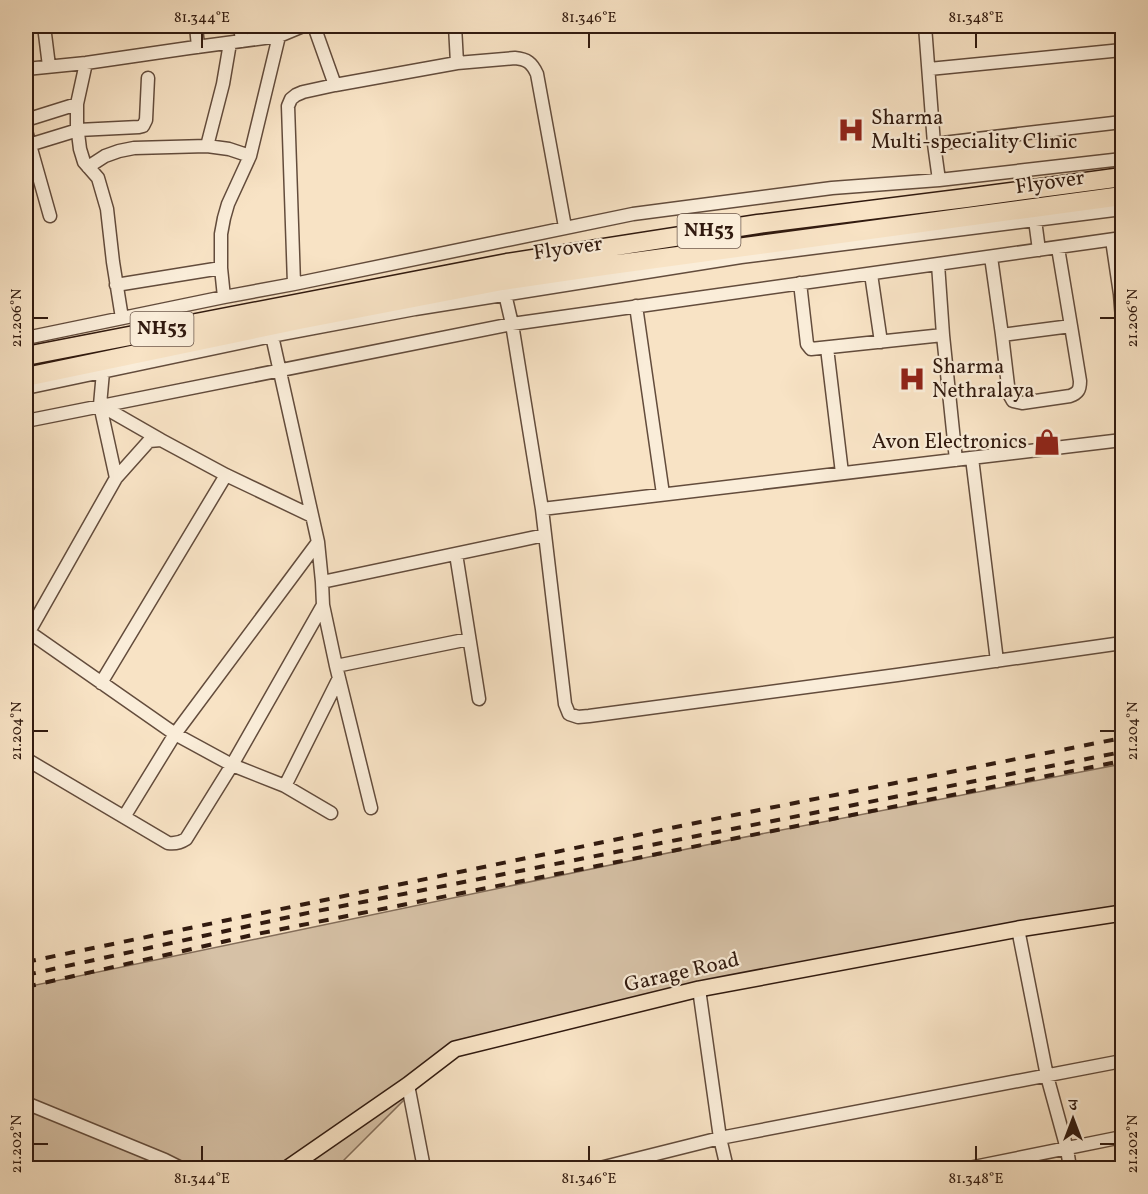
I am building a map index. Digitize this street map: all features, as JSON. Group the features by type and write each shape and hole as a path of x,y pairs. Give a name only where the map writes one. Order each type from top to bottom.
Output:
{"highway":[{"name":"Flyover","path":"26,377 507,263 758,224 1122,177"},
{"name":"Flyover","path":"26,356 299,311 502,281 1122,196"}],"main road":[{"name":"Garage Road","path":"288,1168 408,1085 455,1049 699,989 1018,929 1122,913"}],"street":[{"path":"44,26 49,66"},
{"path":"193,47 196,26"},
{"path":"207,146 240,26"},
{"path":"26,69 49,66 83,73 174,50 236,42 303,26"},
{"path":"314,26 335,85"},
{"path":"455,26 457,63"},
{"path":"926,26 934,144 939,180"},
{"path":"224,297 221,234 224,218 250,156 280,31"},
{"path":"928,69 1122,50"},
{"path":"294,284 288,105 296,95 335,85 457,63 515,58 529,61 537,74 565,228"},
{"path":"83,73 77,104 80,149 84,162 98,178 107,209 122,318"},
{"path":"29,145 78,130 143,126 146,120 148,78"},
{"path":"26,120 77,104"},
{"path":"934,144 1122,122"},
{"path":"26,131 50,216"},
{"path":"88,167 119,150 134,148 207,146 250,156"},
{"path":"26,338 633,214 832,188 939,180 1122,159"},
{"path":"26,388 272,336 505,294 741,257 1122,209"},
{"path":"1035,220 1039,250"},
{"path":"26,421 512,324 1117,239 1122,319"},
{"path":"991,257 1009,394 1013,401 1022,403 1070,396 1079,390 1080,381 1058,248"},
{"path":"938,264 956,460"},
{"path":"116,285 221,268"},
{"path":"871,273 881,342"},
{"path":"800,283 807,344 811,349 943,335"},
{"path":"505,294 512,324 542,509 565,704 569,714 578,717 1122,643"},
{"path":"636,306 663,494"},
{"path":"1002,335 1071,326"},
{"path":"272,336 318,542 323,605 371,808"},
{"path":"827,348 842,473"},
{"path":"103,372 100,405 116,478"},
{"path":"100,405 226,475 312,516"},
{"path":"161,440 149,441 116,478 27,634 175,734 232,765 285,786 331,813"},
{"path":"542,509 1122,440"},
{"path":"972,458 997,661"},
{"path":"101,682 226,475"},
{"path":"322,582 545,535"},
{"path":"124,818 175,734 318,542"},
{"path":"456,554 479,699"},
{"path":"26,759 168,843 181,842 186,839 232,765 323,605"},
{"path":"338,672 469,639"},
{"path":"285,786 338,672"},
{"path":"1018,929 1047,1076 1070,1168"},
{"path":"699,989 720,1138 728,1168"},
{"path":"600,1168 720,1138 1122,1061"},
{"path":"408,1085 424,1168"},
{"path":"26,1103 181,1168"},
{"path":"969,1168 1122,1137"}],"shaded area":[{"path":"1122,764 1122,913 699,989 455,1049 336,1168 26,1168 26,987 735,839"}],"railway":[{"path":"26,962 729,816 1122,738"},
{"path":"26,975 312,912 1122,752"},
{"path":"26,987 257,934 1122,761"}],"place":[{"name":"Sharma Multi-speciality Clinic","path":"851,130"},
{"name":"Sharma Nethralaya","path":"912,379"},
{"name":"Avon Electronics","path":"1047,442"}]}
